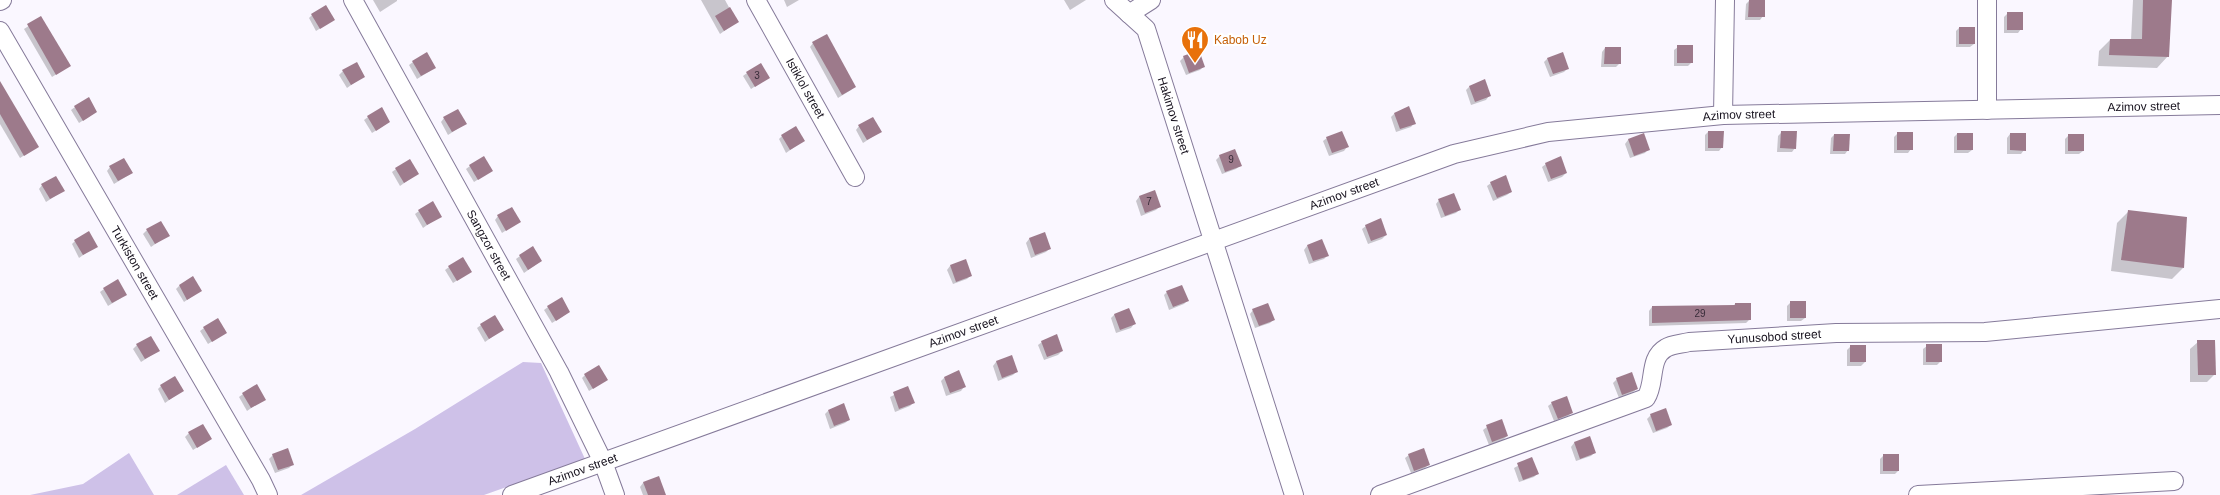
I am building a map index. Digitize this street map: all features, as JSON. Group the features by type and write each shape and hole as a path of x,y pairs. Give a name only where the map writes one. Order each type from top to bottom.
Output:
{"street":[{"name":"Sangzor street","path":"353,0 559,372 603,462 615,495"},
{"name":"Istiklol street","path":"756,0 856,177"},
{"name":"Hakimov street","path":"1114,0 1146,29 1294,495"},
{"path":"1129,14 1151,0"},
{"path":"1723,115 1725,0"},
{"path":"1987,0 1987,110"},
{"name":"Turkiston street","path":"0,31 268,495"},
{"name":"Azimov street","path":"512,495 1454,154 1548,132 1723,115 2220,105"},
{"name":"Yunusobod street","path":"1380,495 1646,398 1651,391 1655,358 1666,348 1689,342 1836,333 1985,332 2220,309"},
{"path":"1918,495 2174,481"}],"shaded area":[{"path":"523,362 541,363 585,459 484,495 301,495 415,429"},
{"path":"129,453 154,495 30,495 83,484"},
{"path":"226,465 244,495 177,495"}],"building":[{"path":"1749,0 1765,0 1765,17 1748,17"},
{"path":"2143,0 2172,0 2169,57 2109,55 2110,39 2142,39"},
{"path":"326,5 335,20 320,29 311,14"},
{"path":"730,7 739,22 724,31 715,16"},
{"path":"2007,12 2023,12 2023,30 2007,30"},
{"path":"41,16 71,66 56,75 27,24"},
{"path":"1959,27 1975,27 1975,44 1959,44"},
{"path":"827,34 856,87 842,95 812,42"},
{"path":"1677,45 1693,45 1693,63 1677,63"},
{"path":"1605,47 1621,47 1621,64 1604,64"},
{"path":"1199,50 1205,67 1189,73 1183,56"},
{"path":"427,52 436,68 421,76 412,61"},
{"path":"1563,52 1569,69 1553,74 1547,58"},
{"path":"357,62 365,77 351,85 342,70"},
{"path":"761,63 770,78 755,87 746,72"},
{"path":"1485,79 1491,96 1475,102 1469,86"},
{"path":"0,81 39,147 24,156 0,114"},
{"path":"89,97 97,112 83,121 74,106"},
{"path":"1409,106 1416,124 1400,129 1394,113"},
{"path":"382,107 390,122 376,131 367,116"},
{"path":"458,109 467,124 452,132 443,117"},
{"path":"873,117 882,132 867,140 858,125"},
{"path":"796,126 805,141 790,150 781,135"},
{"path":"1342,131 1349,147 1332,153 1326,137"},
{"path":"1708,131 1724,131 1723,148 1708,148"},
{"path":"1781,131 1797,131 1796,149 1780,148"},
{"path":"1897,132 1913,132 1913,150 1897,150"},
{"path":"1644,133 1650,150 1634,156 1628,139"},
{"path":"1957,133 1973,133 1973,150 1957,150"},
{"path":"2010,133 2026,133 2026,151 2010,150"},
{"path":"1834,134 1850,134 1849,151 1833,151"},
{"path":"2068,134 2084,134 2084,151 2068,151"},
{"path":"1235,149 1242,166 1225,172 1219,155"},
{"path":"484,156 493,171 478,180 469,165"},
{"path":"1561,156 1567,173 1551,179 1545,163"},
{"path":"124,158 133,173 118,181 109,166"},
{"path":"410,159 419,174 404,183 395,168"},
{"path":"1506,175 1512,192 1497,198 1490,182"},
{"path":"56,176 65,191 50,199 41,184"},
{"path":"1155,190 1161,207 1145,213 1139,196"},
{"path":"1454,193 1461,210 1445,216 1438,199"},
{"path":"433,201 442,217 427,225 418,210"},
{"path":"512,207 521,222 506,231 497,215"},
{"path":"2128,210 2187,217 2184,268 2121,260"},
{"path":"1381,218 1387,235 1371,241 1365,225"},
{"path":"161,221 170,236 155,244 146,229"},
{"path":"89,231 98,247 83,255 74,240"},
{"path":"1045,232 1051,249 1035,255 1029,238"},
{"path":"1322,239 1329,256 1313,261 1307,245"},
{"path":"533,246 542,261 528,270 519,255"},
{"path":"463,257 472,272 457,281 448,266"},
{"path":"966,259 972,276 956,282 950,265"},
{"path":"193,276 202,291 187,300 179,285"},
{"path":"118,279 127,295 112,303 103,288"},
{"path":"1182,285 1189,301 1173,307 1166,291"},
{"path":"562,297 570,312 556,321 547,306"},
{"path":"1790,301 1806,301 1806,318 1790,318"},
{"path":"1268,303 1275,320 1259,326 1252,309"},
{"path":"1735,303 1751,303 1751,320 1652,323 1652,306 1735,305"},
{"path":"1129,308 1136,324 1120,330 1114,314"},
{"path":"495,315 504,330 489,339 480,324"},
{"path":"218,318 227,333 212,342 203,327"},
{"path":"1057,334 1063,351 1047,357 1041,341"},
{"path":"151,336 160,351 145,359 136,344"},
{"path":"2197,340 2215,340 2216,375 2198,375"},
{"path":"1926,344 1942,344 1942,362 1926,362"},
{"path":"1850,345 1866,345 1866,362 1850,362"},
{"path":"1012,355 1018,372 1002,378 996,361"},
{"path":"599,365 608,380 593,389 584,374"},
{"path":"959,370 966,387 950,393 944,377"},
{"path":"1632,372 1638,389 1622,395 1616,378"},
{"path":"175,376 184,391 169,400 160,385"},
{"path":"257,384 266,400 251,408 242,393"},
{"path":"908,386 915,403 899,409 893,392"},
{"path":"1567,396 1573,413 1558,419 1551,402"},
{"path":"844,403 850,420 834,426 828,410"},
{"path":"1666,408 1672,425 1656,431 1650,414"},
{"path":"1502,419 1508,436 1492,442 1486,425"},
{"path":"203,424 212,439 197,448 188,432"},
{"path":"1590,436 1596,453 1580,459 1574,442"},
{"path":"288,448 294,465 278,470 272,454"},
{"path":"1424,448 1430,465 1414,471 1408,454"},
{"path":"1883,454 1899,454 1899,471 1883,471"},
{"path":"1532,457 1539,474 1523,480 1517,463"},
{"path":"659,476 666,495 648,495 643,482"}],"place":[{"name":"Kabob Uz","path":"1195,64"}]}
